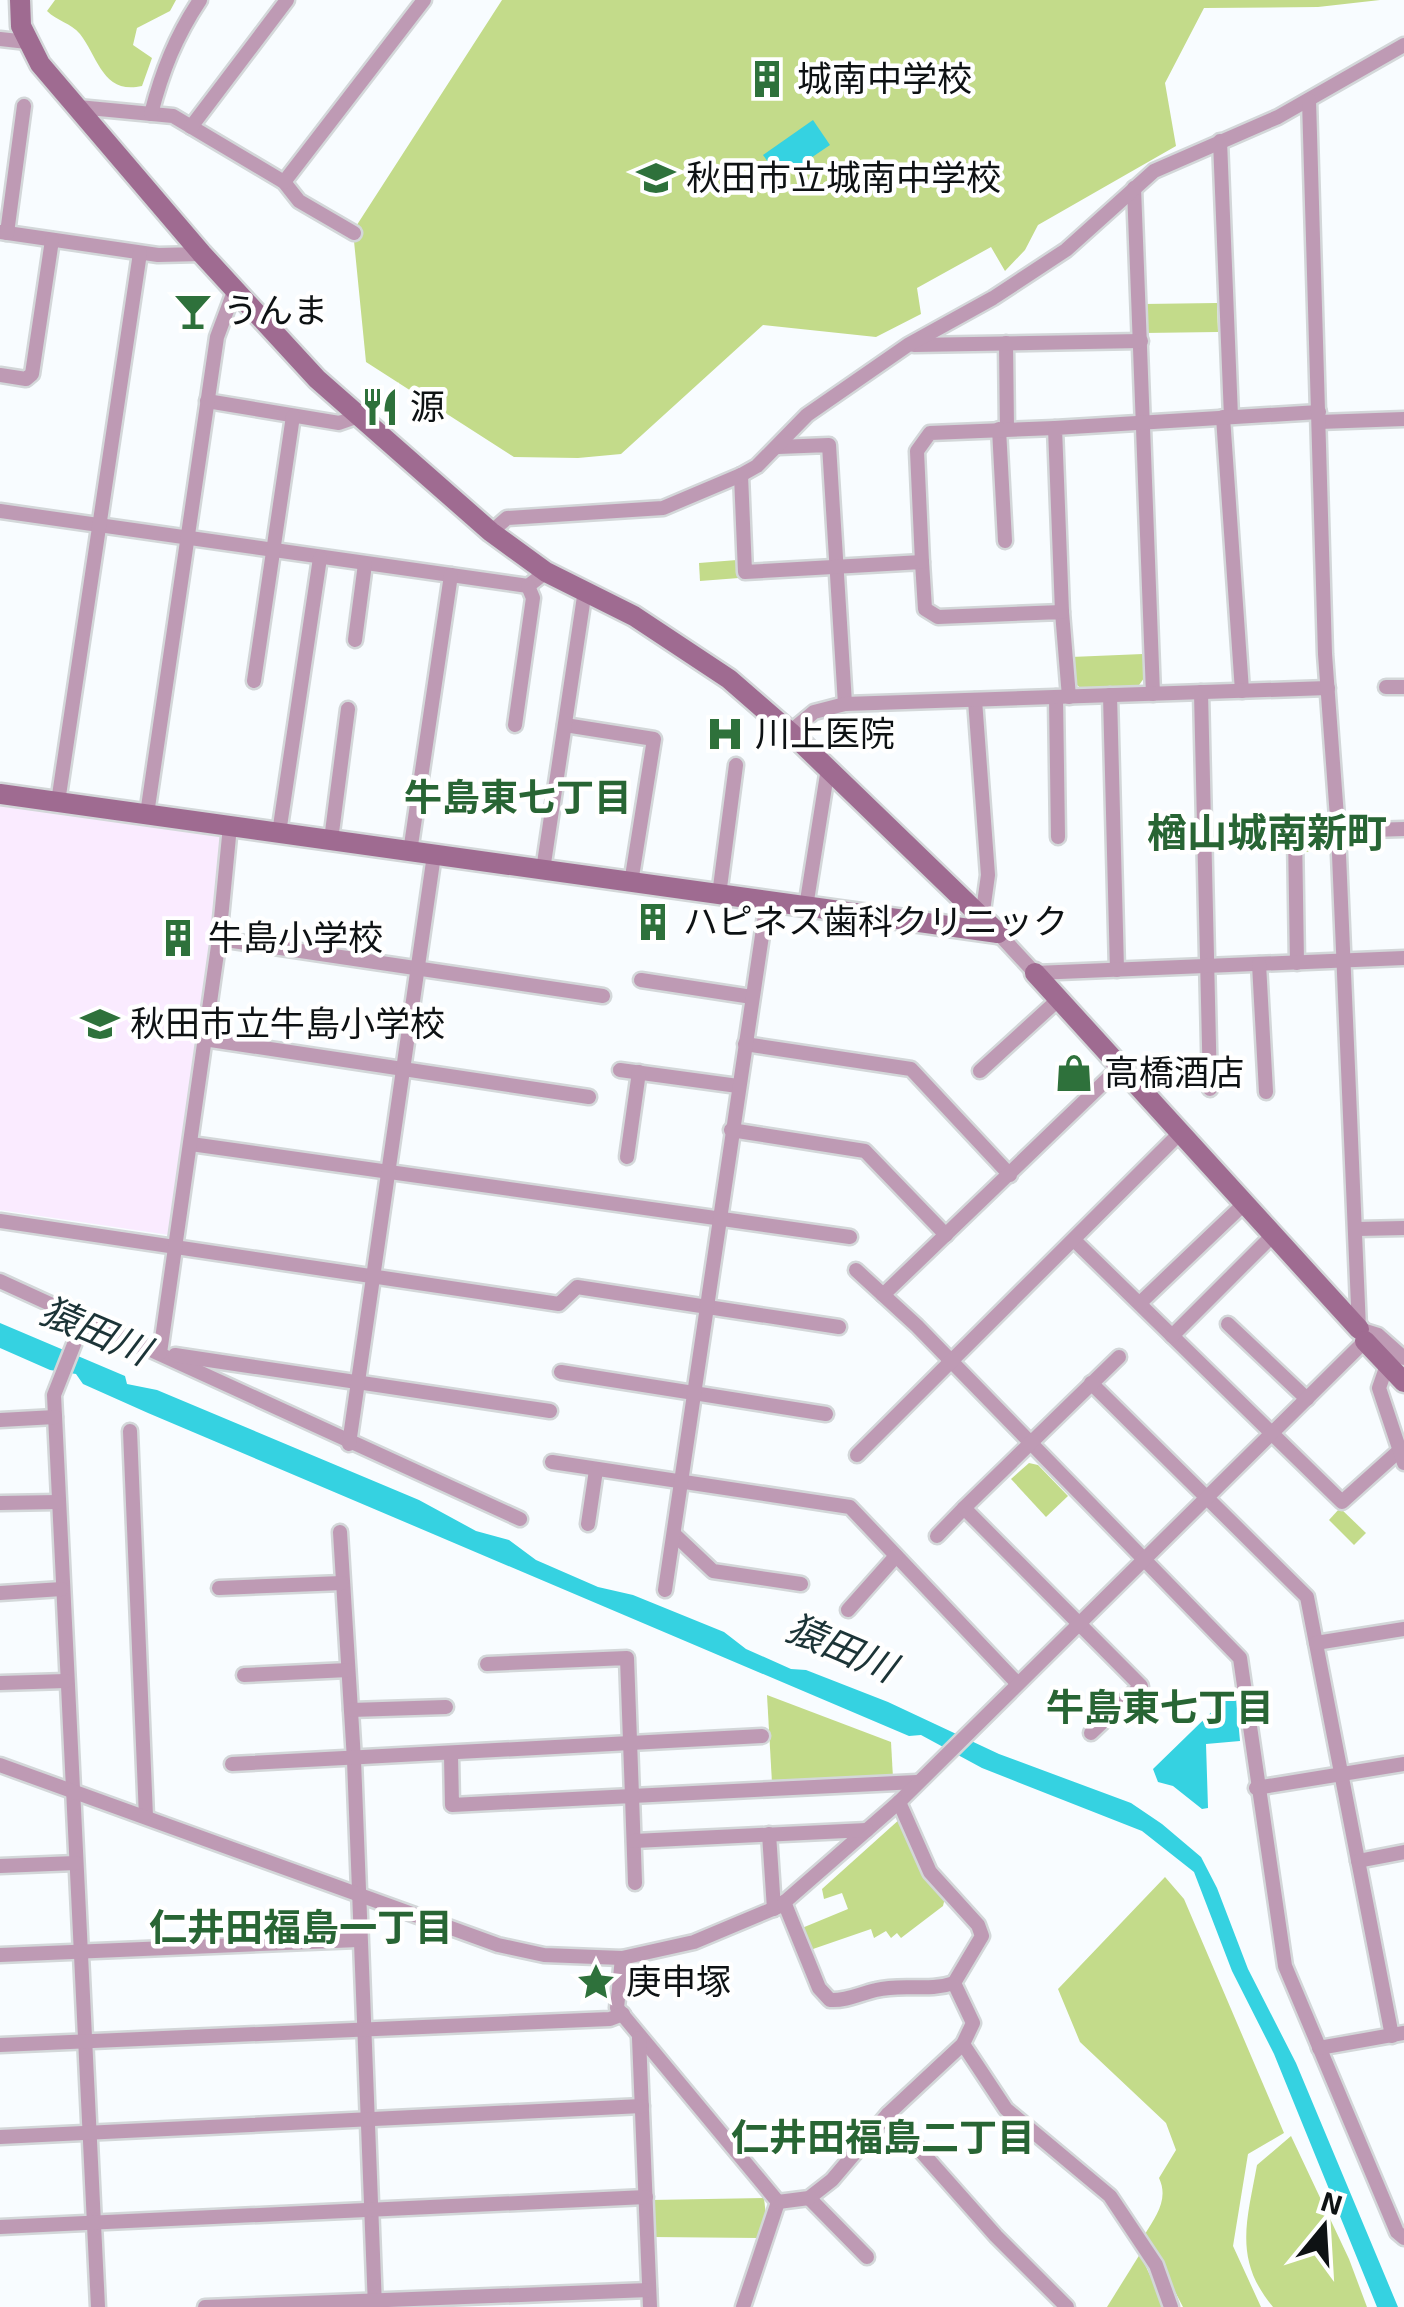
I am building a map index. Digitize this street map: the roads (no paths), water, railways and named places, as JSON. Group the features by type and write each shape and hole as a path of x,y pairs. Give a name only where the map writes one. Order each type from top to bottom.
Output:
{"street":[{"path":"20,0 26,42 202,254 317,379 491,532 546,572 634,616 729,679 790,732 1036,973 1362,1335 1395,1361 1404,1382"},
{"path":"151,114 162,72 180,31 200,0"},
{"path":"191,127 287,0"},
{"path":"284,182 424,0"},
{"path":"0,39 26,42"},
{"path":"491,532 507,518 663,508 740,475 778,447 807,415 908,345 994,298 1066,250 1154,171 1308,100 1404,45"},
{"path":"0,1765 498,1946 544,1956 622,1958 694,1942 779,1906 899,1802 1142,1558 1208,1499 1307,1400 1362,1335 1328,688 1308,100"},
{"path":"24,106 3,233 140,253 202,254"},
{"path":"78,106 174,116 284,182 299,202 354,233"},
{"path":"1220,141 1227,417 1242,691"},
{"path":"1134,188 1154,694"},
{"path":"0,375 26,379 32,374 52,240"},
{"path":"58,802 140,253"},
{"path":"146,814 217,336 235,290"},
{"path":"908,345 1141,341"},
{"path":"1005,541 1006,343"},
{"path":"207,401 339,424 359,416"},
{"path":"254,681 293,416"},
{"path":"1062,612 938,616 925,609 917,451 930,433 1227,417 1404,419"},
{"path":"1055,428 1062,612 1058,837"},
{"path":"778,447 828,445 845,704"},
{"path":"740,475 745,572 922,562"},
{"path":"0,511 528,586 546,572"},
{"path":"278,833 320,558"},
{"path":"355,640 365,564"},
{"path":"410,852 451,576"},
{"path":"516,725 533,598 528,586"},
{"path":"543,870 585,590"},
{"path":"1386,687 1404,687"},
{"path":"790,732 814,712 845,704 1328,688"},
{"path":"1201,692 1210,1089"},
{"path":"1110,695 1117,970"},
{"path":"975,700 988,874 982,918"},
{"path":"331,840 348,710"},
{"path":"565,725 654,739 630,883"},
{"path":"719,895 736,765"},
{"path":"806,908 828,768"},
{"path":"0,794 998,933"},
{"path":"160,1353 219,939 230,826"},
{"path":"1338,831 1404,828"},
{"path":"1295,833 1297,963"},
{"path":"348,1444 434,855"},
{"path":"665,1590 767,902"},
{"path":"219,939 603,996"},
{"path":"1036,973 1404,958"},
{"path":"1259,964 1266,1092"},
{"path":"641,980 752,997"},
{"path":"980,1072 1059,998"},
{"path":"204,1039 590,1097"},
{"path":"745,1044 911,1069 1010,1174"},
{"path":"883,1295 1121,1066"},
{"path":"620,1070 738,1086"},
{"path":"627,1157 639,1072"},
{"path":"732,1130 865,1151 946,1236"},
{"path":"856,1454 1181,1132"},
{"path":"191,1144 718,1216 850,1238"},
{"path":"1140,1303 1245,1204"},
{"path":"0,1221 559,1304 577,1287 839,1328"},
{"path":"1358,1229 1404,1228"},
{"path":"1172,1336 1274,1234"},
{"path":"1074,1240 1342,1502 1402,1457 1379,1388 1395,1361"},
{"path":"856,1270 1240,1658 1285,1966 1397,2232 1404,2238"},
{"path":"0,1281 348,1444 520,1519"},
{"path":"84,1319 56,1381 55,1417 98,2307"},
{"path":"1228,1324 1307,1400"},
{"path":"160,1353 550,1411"},
{"path":"938,1536 1119,1357"},
{"path":"562,1372 826,1414"},
{"path":"1091,1384 1307,1597 1358,1861 1398,2035 1320,2048"},
{"path":"0,1420 55,1417"},
{"path":"130,1431 146,1816"},
{"path":"552,1462 850,1507 1017,1684"},
{"path":"588,1524 596,1470"},
{"path":"0,1502 58,1502"},
{"path":"964,1508 1141,1686 1091,1733"},
{"path":"340,1532 354,1760 356,1895 375,2303"},
{"path":"675,1535 713,1571 802,1584"},
{"path":"848,1610 896,1556"},
{"path":"219,1588 342,1583"},
{"path":"0,1594 62,1589"},
{"path":"1316,1643 1404,1629"},
{"path":"487,1664 627,1658 636,1883"},
{"path":"244,1676 348,1670"},
{"path":"0,1683 66,1681"},
{"path":"351,1710 446,1707"},
{"path":"232,1764 451,1756 762,1736"},
{"path":"451,1756 452,1805 917,1782"},
{"path":"1256,1788 1404,1764"},
{"path":"769,1834 779,1906 819,1988 830,2000 844,2001 877,1989 910,1986 933,1990 954,1982 982,1936 978,1925 930,1872 899,1802"},
{"path":"634,1841 867,1830"},
{"path":"1358,1861 1404,1852"},
{"path":"0,1866 76,1863"},
{"path":"0,1955 358,1940"},
{"path":"622,1958 617,2008 778,2202"},
{"path":"778,2202 809,2198 832,2180 888,2114 963,2044 973,2022 954,1982"},
{"path":"0,2046 362,2031 622,2014"},
{"path":"640,2036 650,2307"},
{"path":"963,2044 1006,2109 1110,2196 1156,2265 1171,2307"},
{"path":"0,2137 642,2106"},
{"path":"888,2114 996,2236 1067,2307"},
{"path":"0,2227 646,2197"},
{"path":"809,2198 868,2257"},
{"path":"743,2307 778,2202"},
{"path":"205,2307 650,2290"}],"water":[{"path":"813,120 830,145 780,179 763,155"},
{"path":"0,1323 125,1376 127,1384 157,1390 419,1500 476,1531 509,1540 536,1560 598,1587 633,1595 724,1632 746,1649 791,1669 806,1670 888,1702 999,1754 1131,1803 1162,1824 1201,1857 1217,1888 1248,1969 1296,2063 1398,2307 1377,2307 1274,2054 1232,1971 1194,1872 1142,1831 982,1768 921,1735 909,1736 148,1413 83,1384 76,1374 50,1370 0,1348"},
{"path":"1228,1696 1236,1698 1240,1741 1206,1744 1208,1808 1202,1809 1173,1786 1158,1782 1153,1769"}],"place":[{"name":"城南中学校","path":"767,79"},
{"name":"秋田市立城南中学校","path":"656,178"},
{"name":"うんま","path":"193,311"},
{"name":"源","path":"380,407"},
{"name":"川上医院","path":"725,734"},
{"name":"ハピネス歯科クリニック","path":"653,922"},
{"name":"牛島小学校","path":"178,938"},
{"name":"秋田市立牛島小学校","path":"100,1024"},
{"name":"高橋酒店","path":"1074,1073"},
{"name":"庚申塚","path":"596,1982"}],"district":[{"name":"牛島東七丁目","path":"518,798"},
{"name":"楢山城南新町","path":"1267,833"},
{"name":"牛島東七丁目","path":"1160,1708"},
{"name":"仁井田福島一丁目","path":"301,1928"},
{"name":"仁井田福島二丁目","path":"883,2138"}],"water label":[{"name":"猿田川","path":"95,1331"},
{"name":"猿田川","path":"841,1648"}]}
